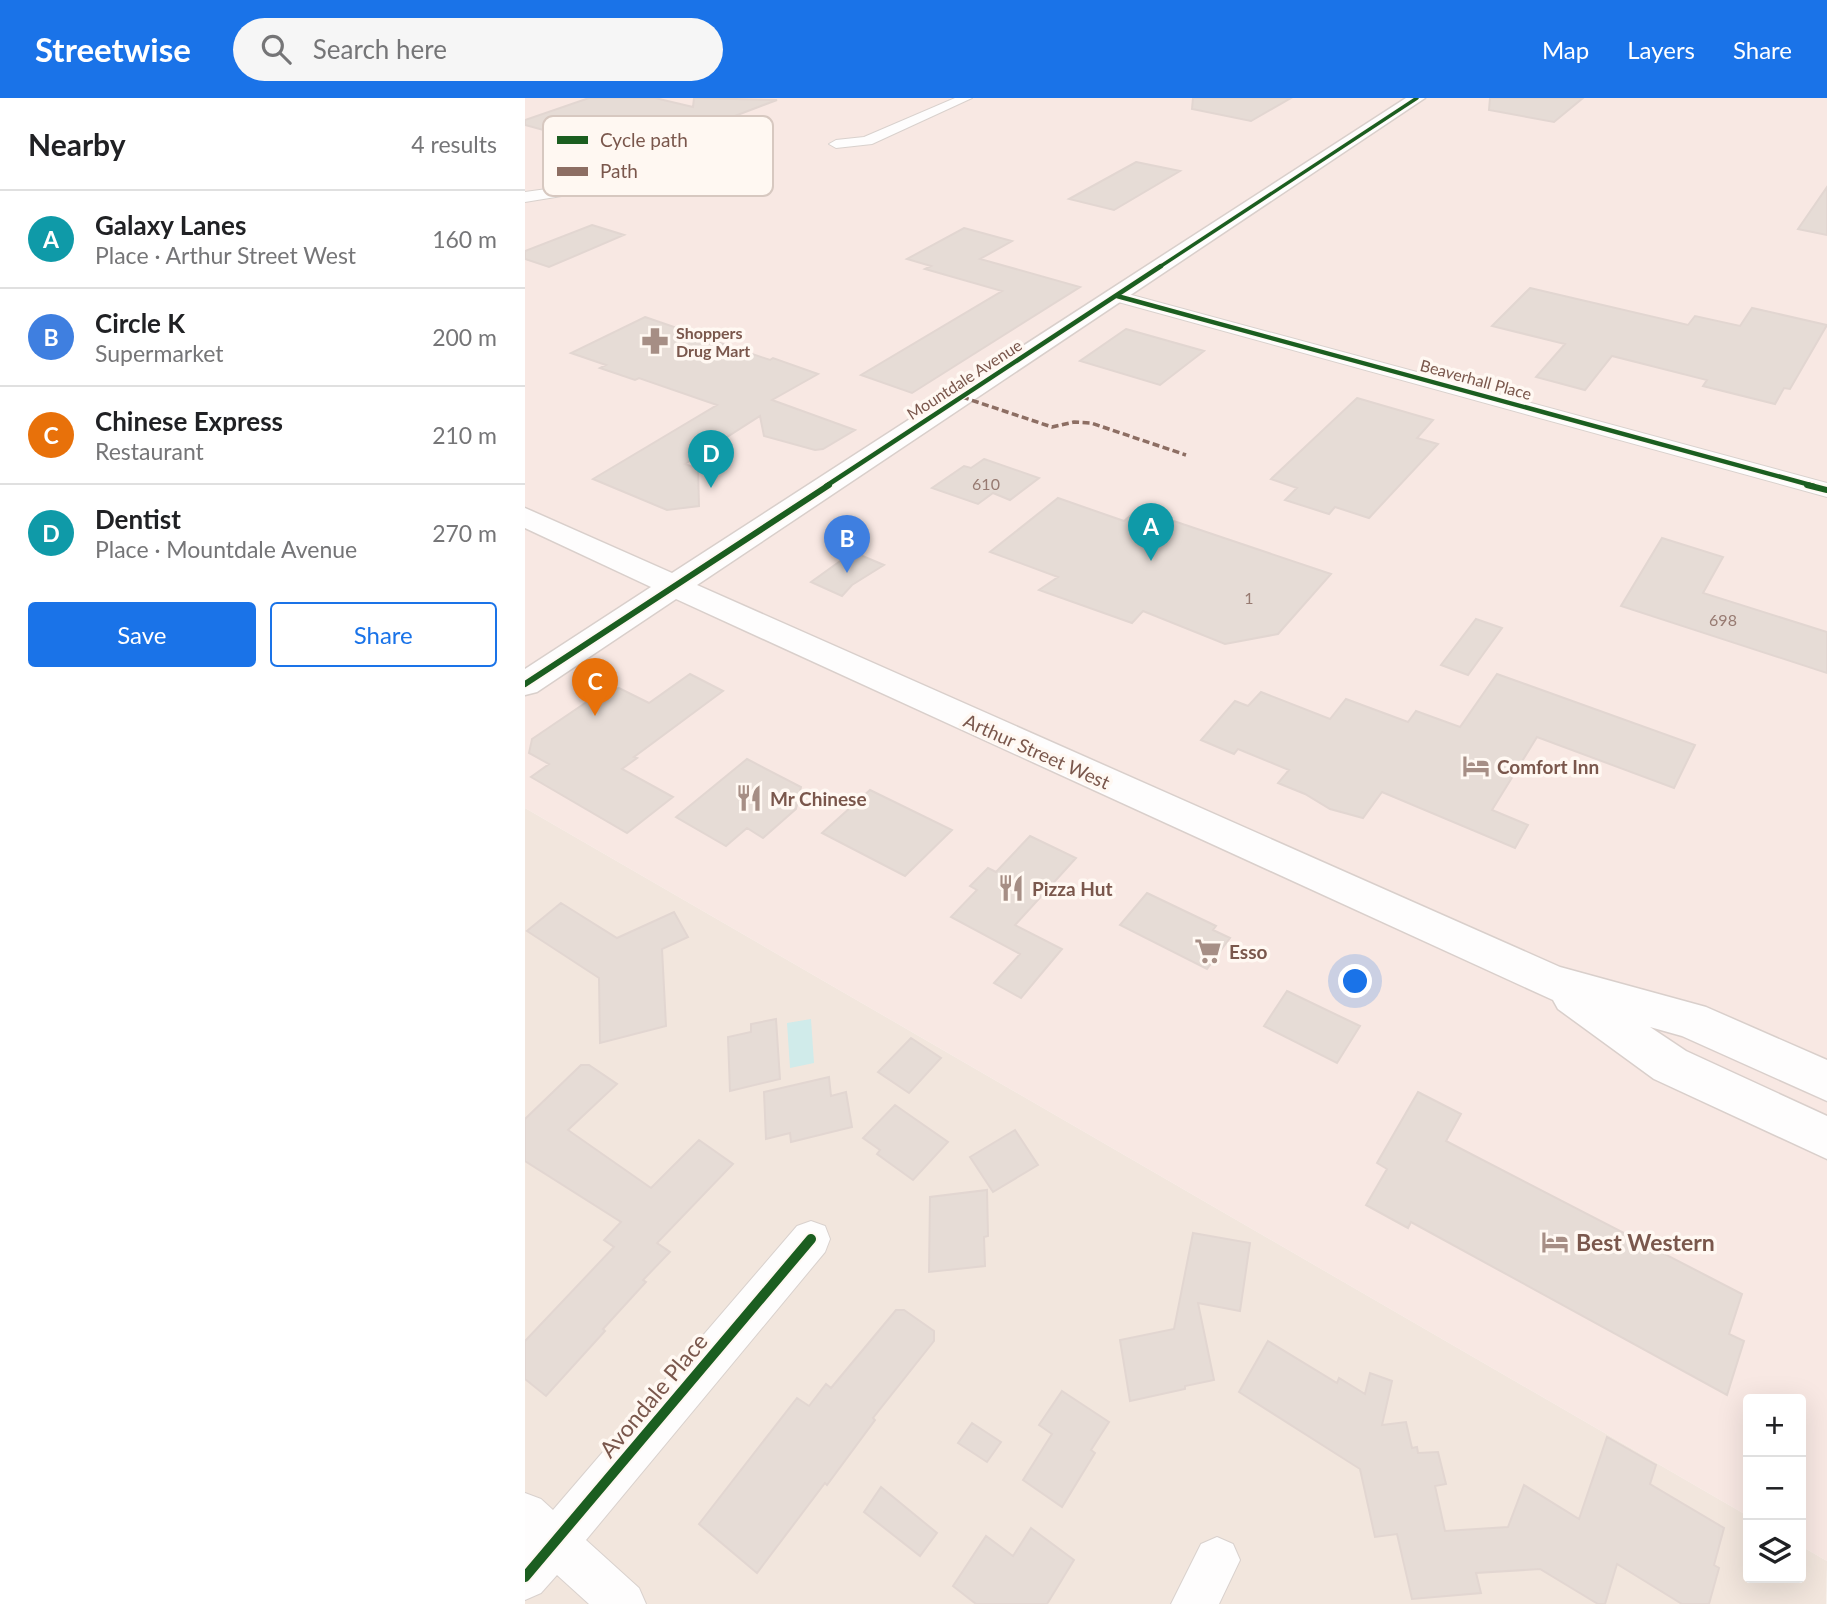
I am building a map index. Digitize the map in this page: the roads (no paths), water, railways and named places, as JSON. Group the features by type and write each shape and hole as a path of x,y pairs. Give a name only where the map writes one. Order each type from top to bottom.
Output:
{"street":[{"path":"836,144 867,141 966,98"},
{"name":"Mountdale Avenue","path":"525,684 1417,98"},
{"path":"525,197 543,194"},
{"name":"Beaverhall Place","path":"1117,296 1827,490"},
{"name":"Arthur Street West","path":"525,517 825,656 1551,982 1691,1020 1827,1081"},
{"name":"Arthur Street West","path":"1551,982 1670,1065 1827,1138"},
{"name":"Avondale Place","path":"525,1577 540,1529 811,1239"},
{"path":"540,1529 624,1604"},
{"path":"1194,1604 1217,1560"}],"water":[{"path":"811,1019 814,1063 790,1068 787,1023"}],"place":[{"name":"Shoppers Drug Mart","path":"655,341"},
{"name":"Dentist","path":"711,488"},
{"name":"Galaxy Lanes","path":"1151,561"},
{"name":"Circle K","path":"847,573"},
{"name":"Chinese Express","path":"595,716"},
{"name":"Comfort Inn","path":"1476,766"},
{"name":"Mr Chinese","path":"749,798"},
{"name":"Pizza Hut","path":"1011,888"},
{"name":"Esso","path":"1208,951"},
{"name":"Best Western","path":"1555,1242"}]}
